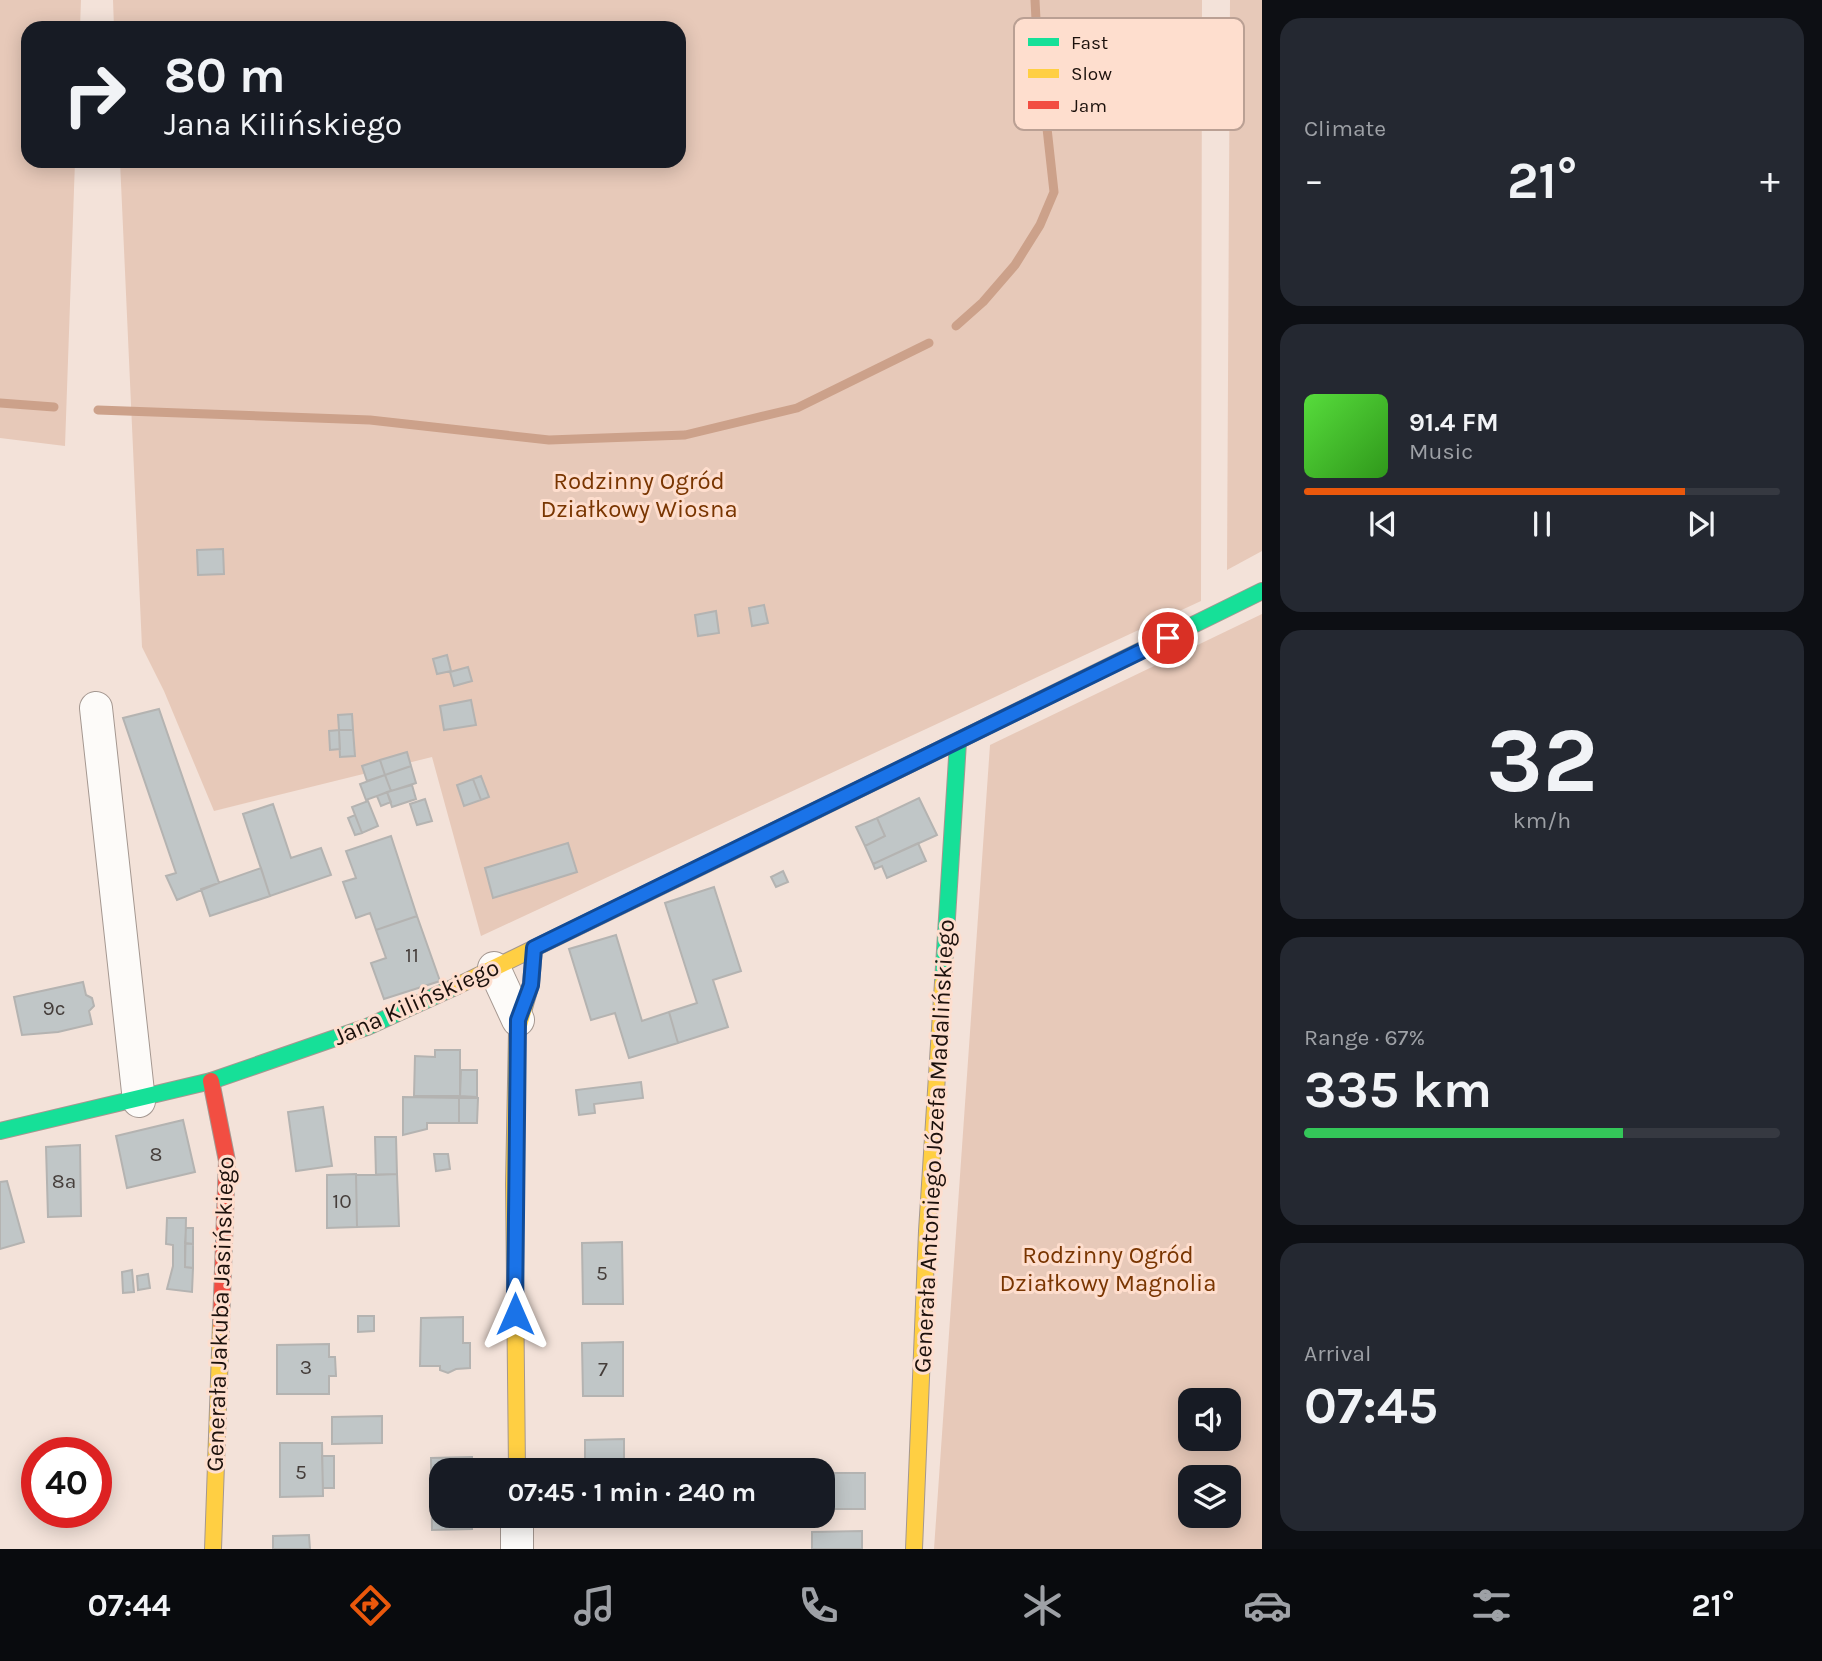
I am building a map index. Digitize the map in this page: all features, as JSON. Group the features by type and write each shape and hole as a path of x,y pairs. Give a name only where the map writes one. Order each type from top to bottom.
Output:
{"street":[{"name":"Jana Kilińskiego","path":"0,1131 139,1101 211,1081 367,1027 494,968 1262,592"},
{"path":"96,708 139,1101"},
{"name":"Generała Antoniego Józefa Madalińskiego","path":"914,1549 927,1231 958,742"},
{"path":"517,1458 514,1184 518,1020 531,985 534,948"},
{"path":"494,968 518,1020"},
{"name":"Generała Jakuba Jasińskiego","path":"211,1081 227,1161 213,1549"},
{"path":"517,1528 517,1549"}],"green space":[{"path":"0,0 81,0 80,21 21,21 21,168 75,168 65,446 0,438"},
{"name":"Rodzinny Ogród Działkowy Wiosna","path":"113,0 1202,0 1202,18 1014,18 1014,130 1202,130 1201,601 481,936 432,757 214,811 164,691 142,647 120,168 686,168 686,21 114,21"},
{"path":"1230,0 1262,0 1262,551 1227,570 1229,130 1244,130 1244,18 1230,18"},
{"name":"Rodzinny Ogród Działkowy Magnolia","path":"1262,614 1262,1549 934,1549 990,745"}],"building":[{"path":"223,549 224,574 198,575 197,550"},
{"path":"764,605 768,623 752,626 749,608"},
{"path":"716,611 719,633 698,636 695,615"},
{"path":"447,655 451,671 437,674 433,659"},
{"path":"468,667 472,681 454,686 450,672"},
{"path":"471,700 476,725 444,730 440,706"},
{"path":"159,709 219,883 177,900 166,876 176,873 123,718"},
{"path":"352,714 353,730 339,730 338,715"},
{"path":"339,730 340,749 330,750 329,731"},
{"path":"339,730 353,730 355,756 340,757"},
{"path":"407,752 411,766 385,775 380,760"},
{"path":"380,760 385,775 367,781 362,766"},
{"path":"411,766 416,783 391,791 385,775"},
{"path":"385,775 391,791 366,800 360,784"},
{"path":"481,776 489,797 481,800 473,779"},
{"path":"473,779 481,800 464,806 457,785"},
{"path":"412,785 416,799 392,807 387,792"},
{"path":"387,792 391,802 381,806 377,796"},
{"path":"919,798 937,835 873,864 865,846 885,836 877,818"},
{"path":"425,799 432,821 417,825 410,804"},
{"path":"368,801 378,826 362,833 352,807"},
{"path":"273,804 291,858 321,848 331,875 270,896 243,814"},
{"path":"355,815 362,833 355,835 348,818"},
{"path":"877,818 885,836 865,846 856,827"},
{"path":"391,836 417,916 376,930 370,913 356,918 343,882 356,878 346,851"},
{"path":"568,843 577,872 493,898 485,868"},
{"path":"918,843 926,861 887,878 882,866 875,869 873,864"},
{"path":"261,868 270,896 210,916 201,889"},
{"path":"783,871 788,882 776,887 771,877"},
{"path":"714,887 741,971 713,980 728,1027 678,1043 669,1012 697,1003 665,903"},
{"path":"417,916 440,981 384,999 371,963 386,958 376,930"},
{"path":"616,935 642,1021 669,1012 678,1043 629,1058 615,1013 591,1020 569,949"},
{"path":"83,982 86,995 92,998 94,1006 89,1011 92,1024 58,1032 22,1035 14,997"},
{"path":"435,1050 460,1050 460,1096 414,1096 415,1056 435,1057"},
{"path":"461,1070 477,1070 477,1097 460,1096"},
{"path":"641,1082 643,1098 594,1104 595,1113 579,1115 576,1090"},
{"path":"403,1097 459,1098 459,1123 427,1123 427,1129 403,1135"},
{"path":"459,1098 478,1098 477,1123 459,1123"},
{"path":"323,1107 332,1166 296,1171 288,1112"},
{"path":"183,1120 195,1172 127,1188 116,1136"},
{"path":"375,1137 396,1137 397,1174 376,1175"},
{"path":"80,1145 81,1216 48,1217 46,1147"},
{"path":"434,1154 448,1154 450,1169 436,1171"},
{"path":"356,1174 357,1227 327,1228 327,1175"},
{"path":"397,1174 399,1226 357,1227 356,1175"},
{"path":"7,1181 24,1242 0,1249 0,1182"},
{"path":"167,1218 186,1218 185,1267 193,1268 192,1292 167,1289 173,1266 173,1245 166,1244"},
{"path":"186,1228 193,1228 193,1244 185,1243"},
{"path":"622,1242 623,1304 583,1304 582,1243"},
{"path":"185,1243 193,1244 193,1268 185,1267"},
{"path":"132,1270 134,1292 123,1293 122,1272"},
{"path":"148,1274 150,1288 138,1290 137,1276"},
{"path":"358,1316 374,1316 374,1331 358,1332"},
{"path":"463,1317 463,1343 470,1343 470,1368 456,1369 448,1373 440,1370 440,1366 420,1366 421,1318"},
{"path":"623,1342 623,1396 583,1396 582,1343"},
{"path":"329,1344 329,1357 335,1357 336,1376 329,1376 329,1394 277,1394 277,1345"},
{"path":"382,1416 382,1443 332,1444 332,1417"},
{"path":"624,1439 624,1458 585,1458 585,1440"},
{"path":"280,1443 322,1443 323,1496 280,1497"},
{"path":"322,1456 334,1456 334,1488 323,1488"},
{"path":"835,1473 865,1473 865,1509 835,1509"},
{"path":"432,1528 472,1528 472,1529"},
{"path":"862,1531 862,1549 812,1549 812,1532"},
{"path":"309,1535 310,1549 273,1549 273,1536"}],"waterway":[{"path":"1035,0 1036,18"},
{"path":"956,326 983,302 1015,265 1040,225 1054,192 1047,130"},
{"path":"98,410 370,420 549,440 685,435 797,408 929,343"},
{"path":"0,403 54,407"}],"traffic: fast":[{"path":"817,810 1262,591"},
{"path":"943,982 958,742"},
{"path":"0,1131 211,1081 367,1027 457,986"}],"traffic: slow":[{"path":"457,986 817,810"},
{"path":"517,1458 514,1184 517,1032 531,984 534,949"},
{"path":"914,1549 927,1231 943,982"},
{"path":"213,1549 221,1323"}],"traffic: jam":[{"path":"211,1081 227,1161 221,1323"}],"route":[{"path":"515,1314 514,1184 518,1020 531,985 534,948 1168,638"}]}
